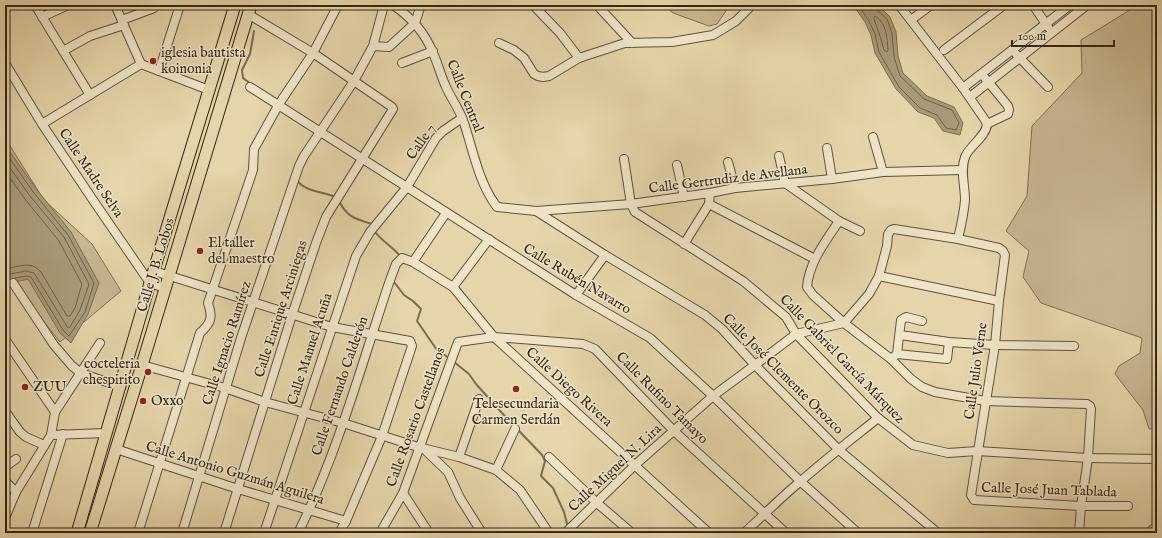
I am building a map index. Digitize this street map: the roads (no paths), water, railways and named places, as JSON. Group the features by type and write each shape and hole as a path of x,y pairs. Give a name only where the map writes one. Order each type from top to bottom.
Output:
{"main road":[{"name":"Calle J. B. Lobos","path":"77,533 121,387 150,283 235,5"},
{"name":"Calle J. B. Lobos","path":"90,533 249,9"}],"street":[{"path":"35,5 90,95"},
{"path":"42,17 68,5"},
{"path":"115,5 141,64 209,90"},
{"path":"158,71 180,5"},
{"path":"138,533 200,333 207,327 211,320 208,304 254,168 254,149 279,104 313,53 338,5"},
{"name":"Calle Ignacio Ramírez","path":"182,533 200,477 225,388 299,166 320,131 354,81 373,46 384,5"},
{"name":"Calle Central","path":"393,5 415,23 433,51 445,86 462,118 478,169 492,201 497,207"},
{"path":"373,46 389,47 415,23 421,5"},
{"path":"533,5 560,33 579,58"},
{"path":"597,5 632,43"},
{"path":"499,43 514,50 524,58 534,74 538,76 549,76 579,58 625,43 672,42 713,35 736,21 752,5"},
{"path":"796,334 844,323 869,294 878,276 887,246 888,234 891,230 894,229 958,239 965,202 962,170 965,157 985,131 987,124 964,88 900,5"},
{"path":"911,20 931,5"},
{"path":"944,50 1004,5"},
{"path":"1033,5 1052,32"},
{"path":"964,88 1070,5"},
{"path":"970,97 1087,5"},
{"path":"63,51 90,36 123,23 154,8"},
{"path":"249,9 354,81"},
{"path":"1013,50 1048,87"},
{"path":"402,63 433,51"},
{"name":"Calle Madre Selva","path":"5,63 42,124 150,283"},
{"path":"42,124 141,64"},
{"path":"982,74 1008,106 1009,110 1008,114 987,124"},
{"name":"Calle Enrique Arciniegas","path":"224,533 292,315 326,217 341,191 393,112 392,107 354,81"},
{"name":"Calle Rubén Navarro","path":"250,86 576,295 650,338 713,396 800,481 858,533"},
{"name":"Calle 7","path":"407,187 436,138 443,131 462,118"},
{"path":"873,138 883,172"},
{"path":"827,148 832,179"},
{"path":"779,156 785,183 839,220 860,231"},
{"path":"624,159 631,204"},
{"path":"728,162 735,188"},
{"path":"677,165 684,197"},
{"name":"Calle Gertrudiz de Avellana","path":"497,207 536,211 631,204 735,188 832,179 883,172 962,170"},
{"name":"Calle Manuel Acuña","path":"264,533 353,263 363,242 407,187"},
{"path":"684,244 709,204 710,193"},
{"name":"Calle Gabriel García Márquez","path":"631,204 635,212 748,286 786,317 796,334 878,418 913,445 948,453 977,451 1088,458 1157,459"},
{"path":"709,204 815,259"},
{"name":"Calle José Clemente Orozco","path":"536,211 605,255 705,315 722,329 755,365 839,450 938,533"},
{"path":"413,262 446,213"},
{"path":"839,220 815,259 808,279 807,287 812,295 844,323 894,357 911,379 922,387 935,392 986,401 1087,404 1090,406 1088,458 1081,506 1079,533"},
{"path":"453,288 489,239"},
{"name":"Calle Julio Verne","path":"958,239 999,248 1005,255 995,345 971,495"},
{"path":"576,295 605,255"},
{"name":"Calle Fernando Calderón","path":"298,533 309,511 343,424 371,335 396,264 402,258 413,262"},
{"name":"Calle Diego Rivera","path":"413,262 453,288 494,337 709,533"},
{"path":"154,271 332,327 371,335 410,340 412,346 382,436 346,521 339,533"},
{"path":"878,276 999,301"},
{"path":"13,283 54,345 72,366 81,373 121,387"},
{"path":"150,283 165,288"},
{"path":"894,357 900,335 901,320 903,318 922,321"},
{"name":"Calle Miguel N. Lira","path":"565,533 635,466 713,396 796,334"},
{"path":"900,335 949,342 995,345 1074,346"},
{"name":"Calle Rufino Tamayo","path":"494,337 583,344 595,349 674,431 786,533"},
{"name":"Calle Rosario Castellanos","path":"380,533 403,493 422,448 458,342 494,337"},
{"path":"5,339 55,412"},
{"path":"894,357 947,359 949,342"},
{"path":"5,518 16,492 51,435 55,412 100,343"},
{"path":"142,365 225,388 265,402 422,448 459,457 496,470 520,490 549,533"},
{"path":"459,457 479,399"},
{"path":"5,411 26,438 44,445"},
{"path":"744,533 800,481 878,418"},
{"path":"496,470 515,429"},
{"path":"51,435 107,433"},
{"path":"32,533 63,434"},
{"path":"422,448 448,472 460,498 482,533"},
{"name":"Calle Antonio Guzmán Aguilera","path":"116,449 238,489 346,521"},
{"path":"549,457 632,533"},
{"path":"5,467 16,459"},
{"path":"5,481 16,492"},
{"path":"403,493 429,533"},
{"name":"Calle José Juan Tablada","path":"971,495 974,500 1081,506 1128,506"},
{"path":"418,533 424,525"},
{"path":"1149,533 1153,529 1157,528"}],"water":[{"path":"853,5 878,5 890,17 896,32 898,56 903,73 927,96 954,107 963,123 960,135 943,131 934,118 918,112 896,89 875,53 871,35 865,22"},
{"path":"5,145 37,190 71,232 99,283 88,314 71,343 60,333 28,279 7,284 5,283"}],"waterway":[{"path":"251,84 243,78 242,70 250,54 254,31"},
{"path":"297,181 309,189 333,196"},
{"path":"339,201 345,211 352,217 372,224"},
{"path":"376,233 400,256 399,258"},
{"path":"394,279 394,282 404,295 421,309 417,321 437,350 449,358"},
{"path":"454,362 469,374 502,413 542,455 545,461 541,476 553,488 564,512 568,528"}],"place":[{"name":"iglesia bautista koinonia","path":"153,61"},
{"name":"El taller del maestro","path":"200,251"},
{"name":"cocteleria chespirito","path":"148,372"},
{"name":"ZUU","path":"25,387"},
{"name":"Telesecundaria Carmen Serdán","path":"516,389"},
{"name":"Oxxo","path":"143,401"}]}
